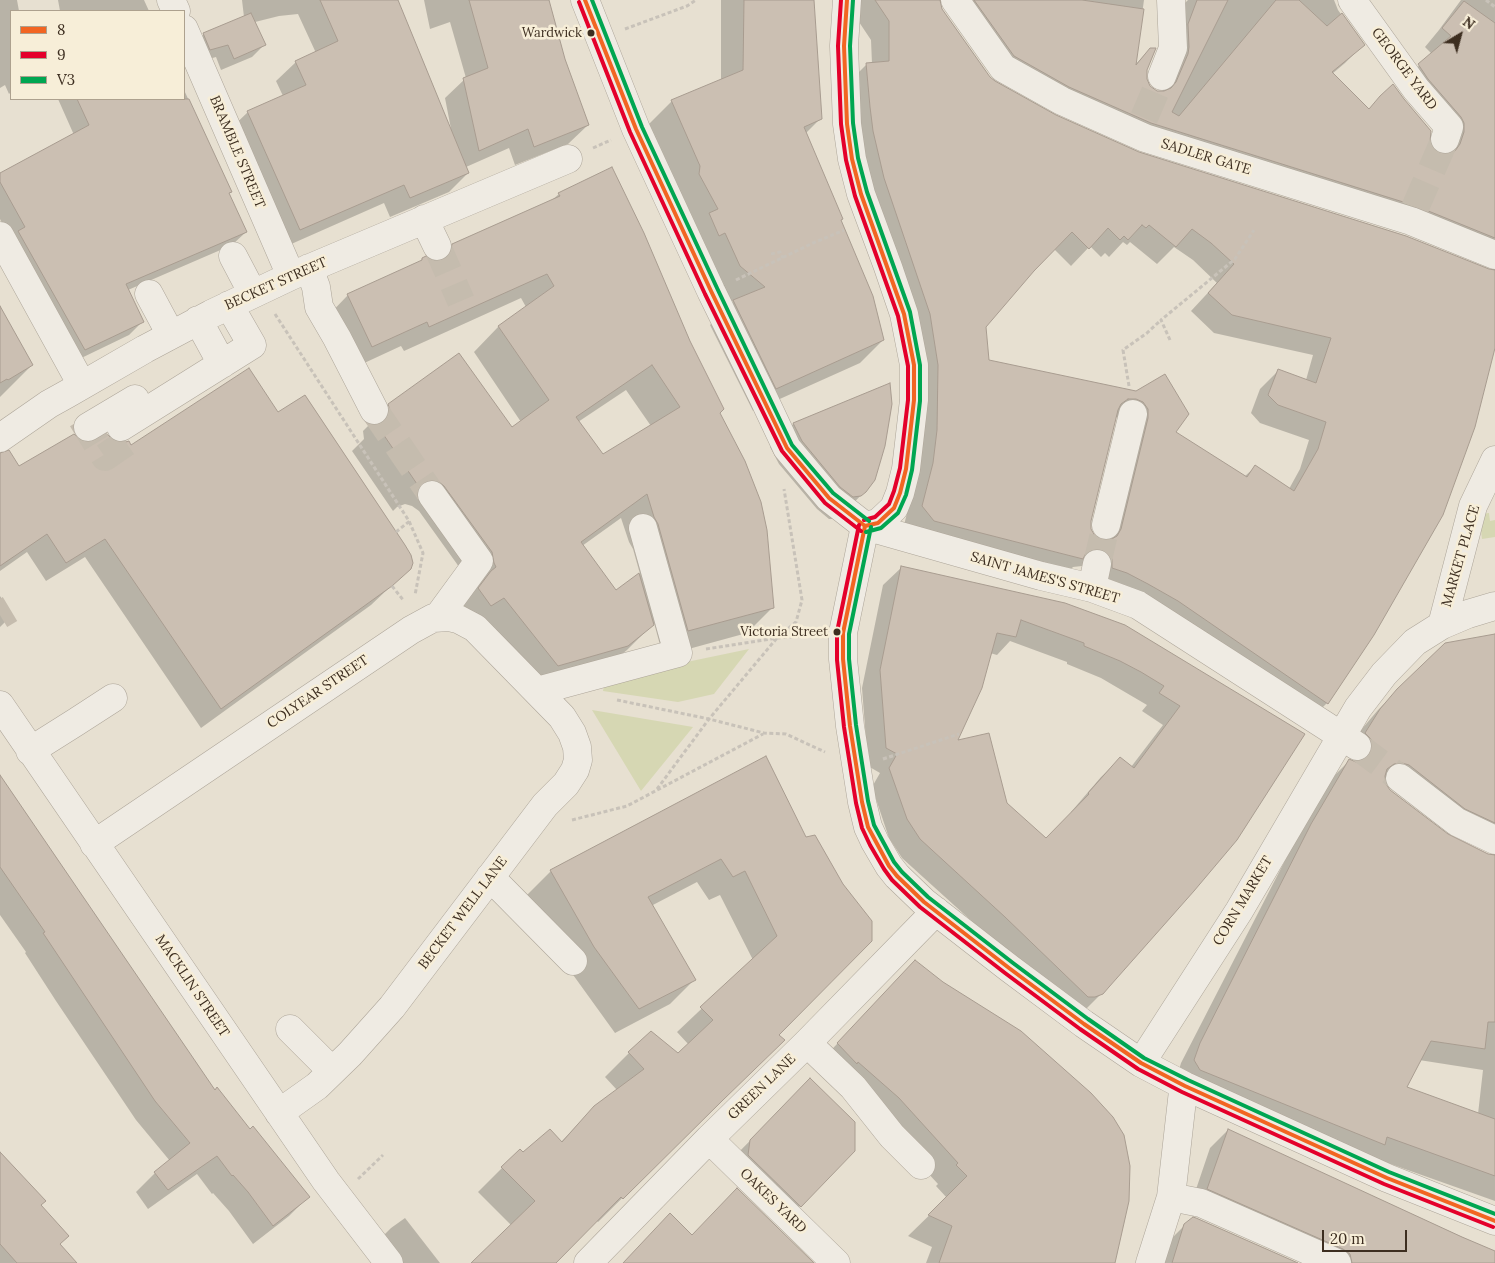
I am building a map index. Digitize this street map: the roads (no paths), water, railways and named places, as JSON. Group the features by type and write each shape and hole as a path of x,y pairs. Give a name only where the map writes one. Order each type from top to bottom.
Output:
{"street":[{"path":"585,0 636,129 711,291 787,448 829,498 865,526"},
{"path":"846,0 844,46 847,124 852,159 861,194 904,314 914,365 914,400 906,469 900,493 894,508 878,523 865,526"},
{"name":"SADLER GATE","path":"955,0 1003,68 1062,101 1413,215 1495,255"},
{"path":"1162,76 1173,48 1171,0"},
{"name":"GEORGE YARD","path":"1352,0 1416,89 1449,127 1445,139"},
{"name":"BRAMBLE STREET","path":"185,30 300,272 316,287 319,307 374,410"},
{"name":"BECKET STREET","path":"0,438 74,389 198,320 300,272 568,159"},
{"path":"424,219 436,246"},
{"path":"0,236 74,389 85,423 173,377 180,389"},
{"path":"124,434 180,389 252,346 247,297 233,256"},
{"path":"149,294 171,335"},
{"path":"198,320 222,364"},
{"path":"1106,525 1133,414"},
{"name":"MARKET PLACE","path":"1442,625 1473,506 1495,460"},
{"path":"432,495 479,561 438,618"},
{"path":"865,526 843,633 843,659 850,726 862,802 875,842 882,856 897,876 936,911 1077,1018 1141,1063 1185,1086 1387,1178 1495,1221"},
{"name":"SAINT JAMES'S STREET","path":"865,526 1040,576 1095,576 1349,741"},
{"path":"438,618 458,619 475,628 537,691 678,653 643,528"},
{"name":"MARKET PLACE","path":"1349,741 1358,708 1400,657 1415,642 1442,625 1495,606"},
{"name":"COLYEAR STREET","path":"94,844 416,627 431,618 438,618"},
{"name":"BECKET WELL LANE","path":"279,1113 316,1086 332,1071 350,1054 392,1007 545,805 566,784 575,770 578,760 577,747 572,733 562,717 537,691"},
{"path":"30,751 113,698"},
{"name":"MACKLIN STREET","path":"0,705 326,1181 389,1263"},
{"name":"CORN MARKET","path":"1141,1063 1349,741"},
{"path":"1400,778 1457,822 1495,840"},
{"path":"490,877 532,922 573,961"},
{"name":"GREEN LANE","path":"588,1263 936,911"},
{"path":"290,1029 332,1071"},
{"path":"807,1043 853,1087 892,1136 921,1165"},
{"path":"1150,1263 1170,1197 1185,1086"},
{"name":"OAKES YARD","path":"709,1139 836,1263"},
{"path":"1170,1197 1201,1203 1338,1263"}],"tunnel":[{"path":"1144,118 1162,76"},
{"path":"1415,208 1445,139"},
{"path":"437,246 461,301"},
{"path":"374,410 432,495"},
{"path":"82,419 105,457 128,441"},
{"path":"1097,564 1106,525"},
{"path":"0,615 10,609"},
{"path":"1357,746 1400,778"}],"place":[{"name":"Wardwick","path":"591,33"},
{"name":"Victoria Street","path":"837,632"}]}
